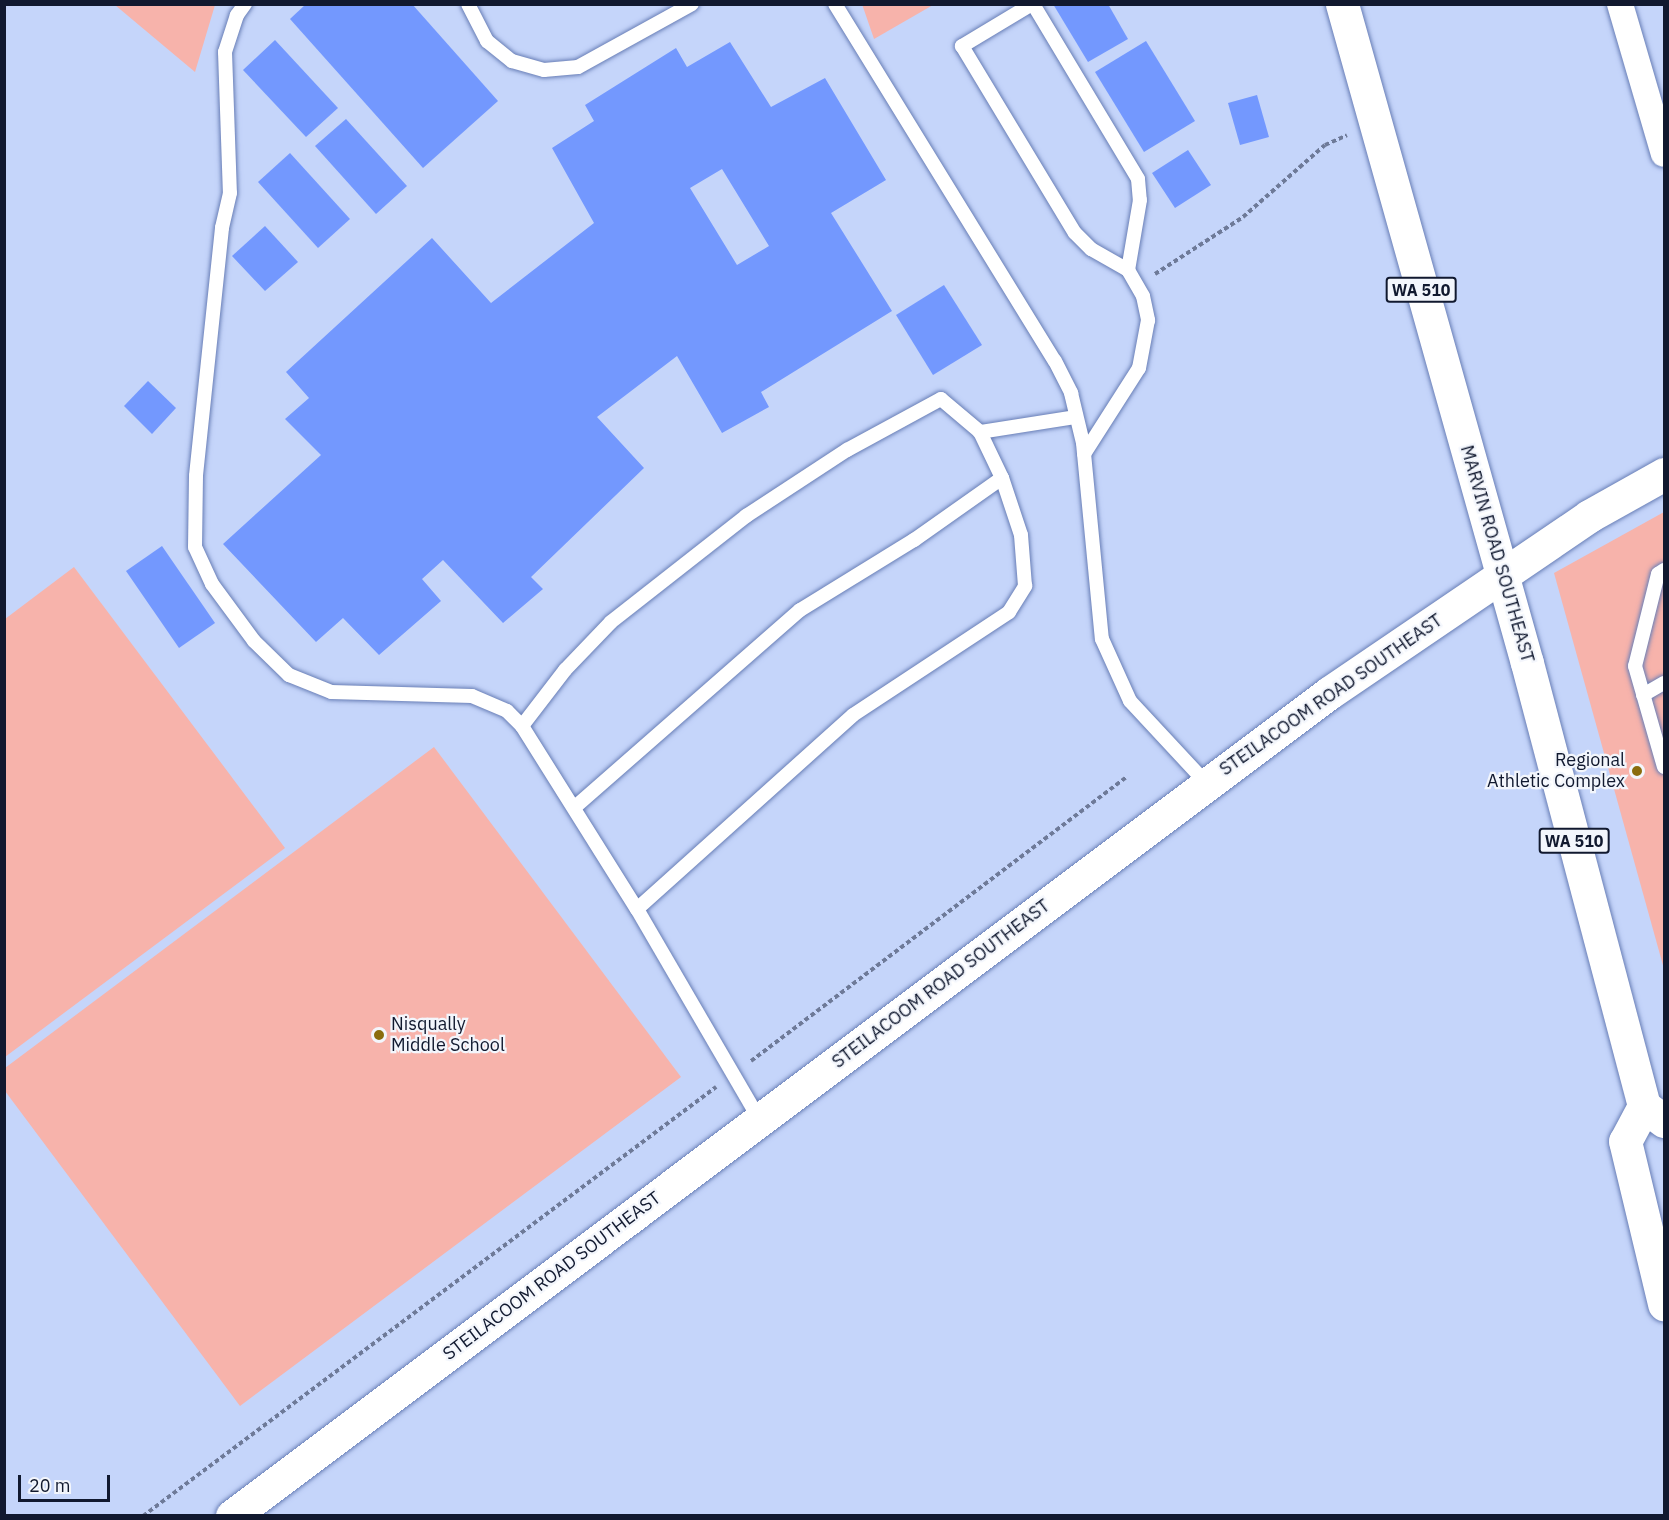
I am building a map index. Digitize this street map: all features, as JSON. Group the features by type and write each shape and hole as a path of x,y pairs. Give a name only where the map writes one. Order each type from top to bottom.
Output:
{"street":[{"name":"MARVIN ROAD SOUTHEAST","path":"1342,4 1654,1114 1625,1141 1665,1304"},
{"path":"1620,4 1665,153"},
{"name":"STEILACOOM ROAD SOUTHEAST","path":"232,1515 1329,693 1589,516 1665,474"}],"lane":[{"path":"245,4 237,15 225,52 230,193 222,228 196,476 195,547 219,594 254,641 289,675 331,692 472,696 507,711 522,726 637,909 760,1120"},
{"path":"468,4 487,41 512,61 544,70 578,67 692,4"},
{"path":"835,4 1055,361 1071,393 1084,454 1102,639 1130,701 1207,784"},
{"path":"1084,454 1139,368 1148,320 1137,286 1128,270 1091,249 1075,233 962,46 1032,4 1138,179 1140,200 1128,270"},
{"path":"522,726 565,670 611,622 746,516 847,450 941,399 981,432 1002,478 1021,535 1025,586 1009,612 853,715 637,909"},
{"path":"981,432 1076,417"},
{"path":"575,807 800,610 914,540 1002,478"},
{"path":"1665,570 1658,574 1635,666 1665,767"},
{"path":"1643,695 1665,683"}],"path":[{"path":"1137,286 1243,217 1325,145 1375,122"},
{"path":"143,1515 734,1074 1126,777"}],"shaded area":[{"path":"862,4 933,4 933,5 874,39"},
{"path":"115,5 215,5 195,72"},
{"name":"Regional Athletic Complex","path":"1664,512 1664,969 1554,573"},
{"path":"74,567 285,848 5,1057 5,619"},
{"path":"434,747 681,1077 240,1406 5,1091 5,1068"}],"building":[{"path":"306,4 412,4 498,101 423,168 290,19"},
{"path":"1053,4 1108,4 1128,39 1088,62"},
{"path":"275,40 338,108 306,137 243,70"},
{"path":"1146,41 1195,121 1144,152 1095,72"},
{"path":"730,42 771,107 825,78 886,180 831,213 892,311 761,392 769,407 722,433 677,356 597,417 644,468 531,577 543,589 503,623 443,560 422,579 441,601 379,655 343,618 316,642 223,544 321,455 285,419 309,398 286,372 432,238 491,303 594,223 552,148 594,121 585,105 676,48 687,67","holes":["722,169 769,246 737,265 690,188"]},
{"path":"1257,95 1269,137 1240,145 1228,103"},
{"path":"346,119 407,186 376,214 315,146"},
{"path":"1188,150 1211,185 1175,208 1152,173"},
{"path":"290,153 350,219 318,248 258,182"},
{"path":"265,226 298,262 265,291 232,256"},
{"path":"944,285 982,345 933,375 896,315"},
{"path":"148,381 176,408 152,434 124,406"},
{"path":"162,546 215,623 179,648 126,571"}],"place":[{"name":"Regional Athletic Complex","path":"1637,771"},
{"name":"Nisqually Middle School","path":"379,1035"}]}
